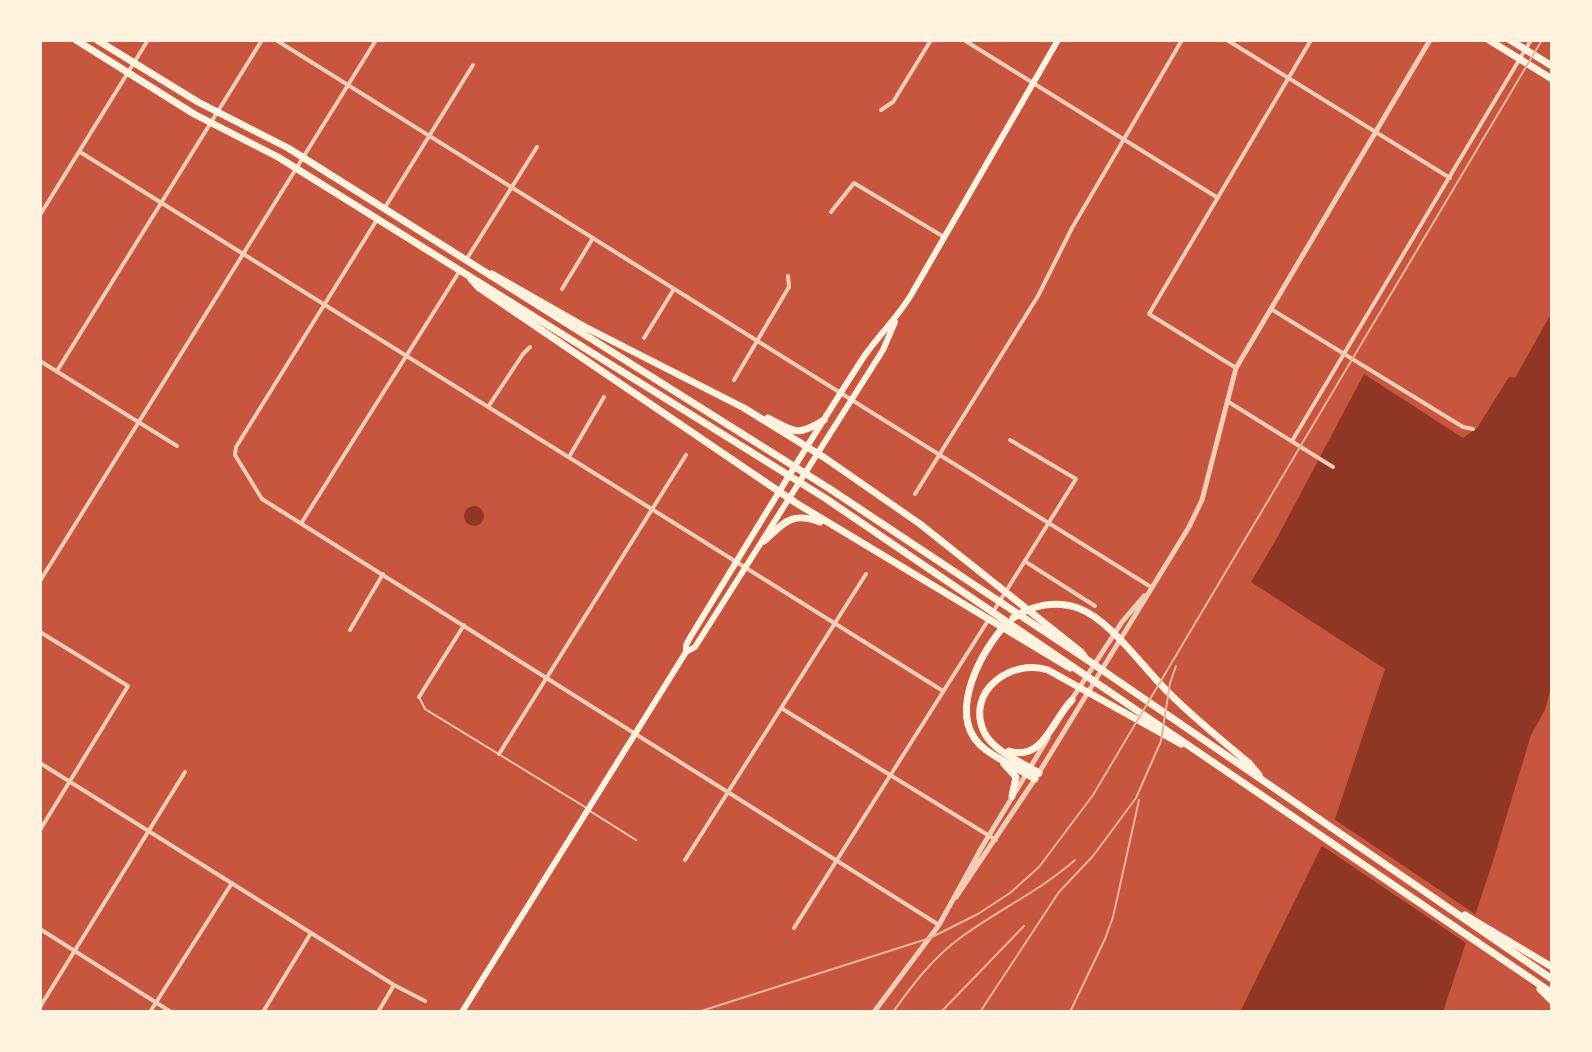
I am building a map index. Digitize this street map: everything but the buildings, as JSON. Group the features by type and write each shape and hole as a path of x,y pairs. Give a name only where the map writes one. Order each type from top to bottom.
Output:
{"main road":[{"path":"76,40 378,218 825,498 1552,993"},
{"path":"97,40 217,112 302,157 761,446 1089,661 1552,979"},
{"path":"686,652 695,647 887,344 896,319 1058,40"},
{"path":"1489,40 1549,77"},
{"path":"1510,40 1552,66"},
{"path":"475,267 501,277 585,327 795,432 805,432 824,420"},
{"path":"463,271 478,287 779,492 1047,656 1087,675"},
{"path":"459,1012 686,652 688,641 807,446 875,341 896,319"},
{"path":"744,408 807,446 920,524 1089,661"},
{"path":"764,541 789,520 798,517 833,526"},
{"path":"1012,796 1016,781 1014,774 973,735 968,717 968,694 989,645 1008,622 1030,608 1051,604 1078,608 1100,622 1167,691 1249,763 1265,783"},
{"path":"1028,771 984,731 980,715 984,697 995,680 1019,668 1048,670 1194,750"},
{"path":"996,745 1018,754 1033,751 1072,700"},
{"path":"986,750 1037,776"},
{"path":"1445,904 1552,967"},
{"path":"1527,976 1552,1001"}],"street":[{"path":"40,215 148,40"},
{"path":"57,371 262,40"},
{"path":"276,40 1049,523 1150,590"},
{"path":"40,581 376,40"},
{"path":"881,110 892,104 931,40"},
{"path":"964,40 1218,198"},
{"path":"915,494 1038,296 1072,228 1182,40"},
{"path":"1227,40 1450,178"},
{"path":"1236,368 1149,314 1311,40"},
{"path":"956,897 1037,776 1189,527 1202,500 1236,368 1430,40"},
{"path":"1292,441 1531,40"},
{"path":"384,209 473,65"},
{"path":"1549,77 1552,66"},
{"path":"465,261 537,147"},
{"path":"80,152 943,691"},
{"path":"831,212 854,183 945,237"},
{"path":"378,218 236,447 235,455 262,499 939,925"},
{"path":"562,289 593,238"},
{"path":"302,523 463,271"},
{"path":"734,380 789,287 788,276"},
{"path":"644,338 674,289"},
{"path":"1271,309 1463,427 1473,429"},
{"path":"488,407 530,347"},
{"path":"40,361 177,446"},
{"path":"569,458 604,397"},
{"path":"1226,401 1333,467"},
{"path":"794,928 1076,479 1010,440"},
{"path":"499,754 686,455"},
{"path":"1025,561 1095,606"},
{"path":"350,630 383,574"},
{"path":"685,860 866,574"},
{"path":"874,1012 939,925 988,836 1072,700 1130,612 1150,590"},
{"path":"419,697 464,625"},
{"path":"40,632 128,686 40,830"},
{"path":"781,708 996,840"},
{"path":"40,763 394,985 425,1001"},
{"path":"40,1007 185,772"},
{"path":"150,1012 232,883"},
{"path":"40,929 171,1012"},
{"path":"263,1012 311,933"},
{"path":"378,1012 394,985"}],"lane":[{"path":"419,697 425,709 636,840"}],"shaded area":[{"path":"1552,312 1552,684 1545,710 1531,735 1443,1012 1240,1012 1335,819 1385,669 1251,582 1364,374 1463,438 1477,428 1509,377 1515,378"},
{"path":"474,506 481,509 484,516 481,523 474,526 467,523 464,516 467,509"}],"pier":[{"path":"1331,817 1478,916 1469,945 1318,843"}],"railway":[{"path":"698,1012 930,938 978,914 1010,893 1039,867 1093,795 1542,40"},
{"path":"980,1012 1059,892 1093,856 1136,798 1161,741 1170,683 1176,666"},
{"path":"1070,1012 1113,917 1139,800"},
{"path":"893,1012 924,972 950,946 1075,860"},
{"path":"941,1012 1024,926"}]}
